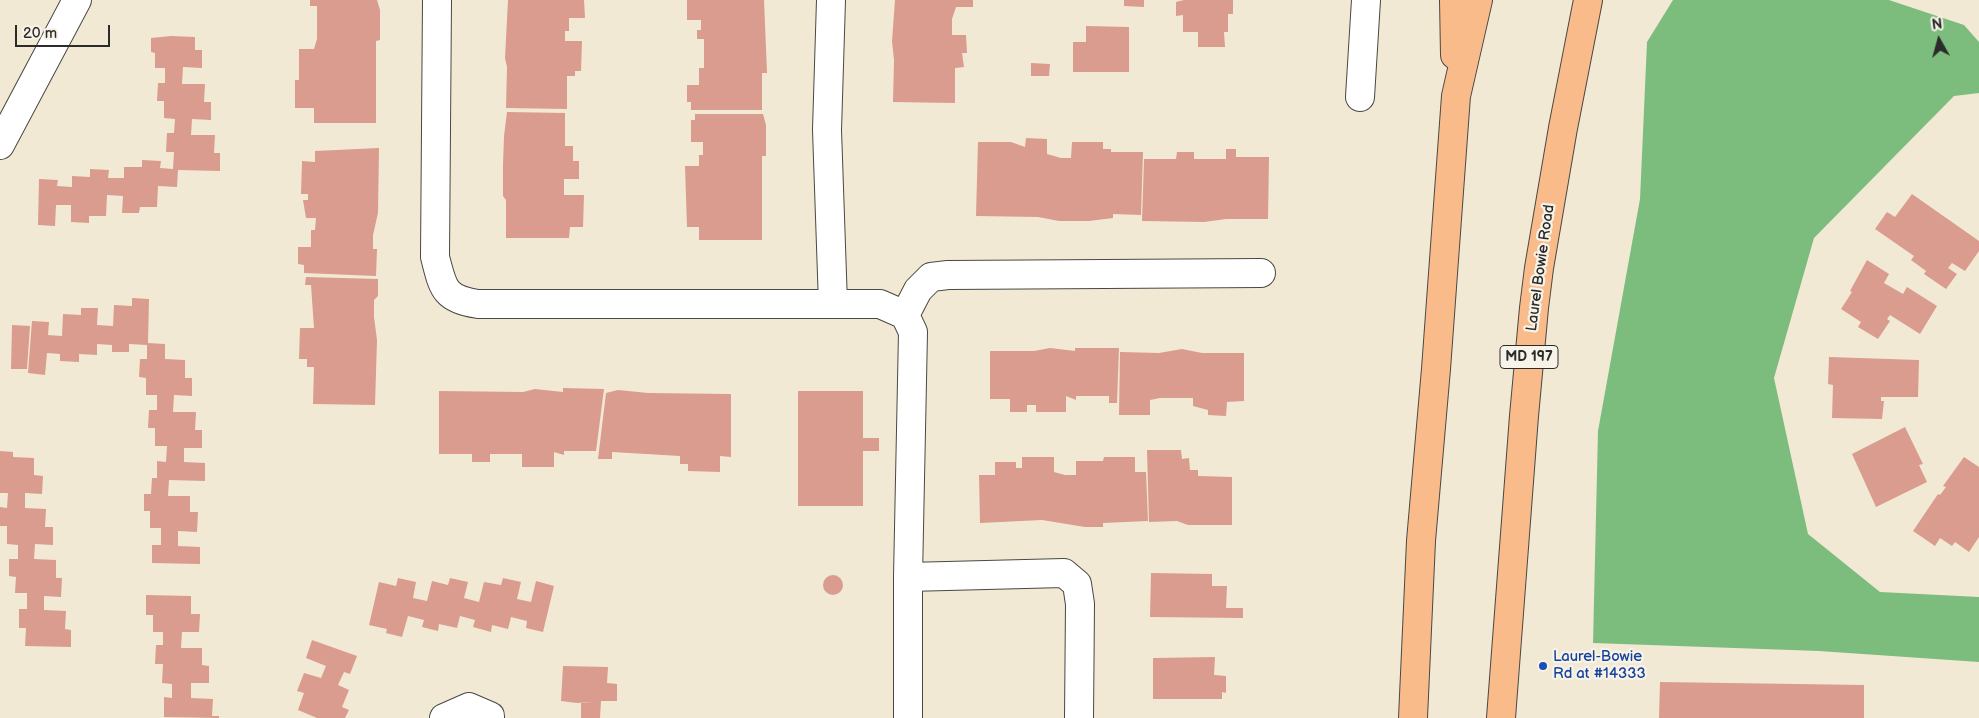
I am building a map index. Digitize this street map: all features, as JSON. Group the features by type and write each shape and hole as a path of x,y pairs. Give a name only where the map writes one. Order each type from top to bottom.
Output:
{"main road":[{"path":"1413,718 1421,540 1436,369 1456,96 1454,0"},
{"path":"1456,96 1478,0"},
{"name":"Laurel Bowie Road","path":"1501,718 1518,482 1534,308 1563,128 1588,0"}],"street":[{"path":"0,145 77,0"},
{"path":"438,0 435,257 443,287 460,301 478,304 880,304 905,315 913,332 914,348 908,576 908,718"},
{"path":"831,0 827,130 833,304"},
{"path":"1360,97 1366,0"},
{"path":"905,315 918,290 931,277 948,275 1261,274"},
{"path":"908,576 1064,573 1077,584 1080,604 1079,718"},
{"path":"444,718 469,707 490,716 490,718"}],"green space":[{"path":"1673,0 1889,0 1964,25 1979,42 1979,93 1954,96 1814,238 1774,378 1808,534 1880,592 1979,597 1979,662 1819,651 1593,643 1598,431 1640,199 1647,42"}],"building":[{"path":"310,0 377,0 380,10 380,40 376,41 376,123 314,123 314,108 295,108 295,80 299,80 299,49 314,49 317,39 317,6 310,6"},
{"path":"508,0 584,0 585,18 569,18 569,31 565,31 565,41 582,41 581,71 575,71 575,76 567,76 567,109 506,108 507,67 505,58"},
{"path":"687,0 764,0 767,73 762,73 762,110 691,110 691,102 687,102 687,85 699,85 699,68 704,68 704,39 697,39 697,30 701,30 701,20 687,20"},
{"path":"895,0 973,0 973,7 956,7 952,19 952,35 966,35 967,53 962,53 964,67 955,68 955,103 893,102 894,60 892,41"},
{"path":"1124,0 1144,0 1144,7 1124,6"},
{"path":"1184,0 1233,0 1233,14 1228,14 1228,32 1224,32 1225,47 1198,47 1198,32 1183,32 1183,15 1176,16 1176,2"},
{"path":"1086,26 1129,27 1129,72 1073,72 1073,42 1086,42"},
{"path":"171,36 195,37 195,50 202,50 202,68 183,67 182,84 205,84 204,102 211,102 211,120 192,119 191,135 215,135 214,153 220,153 220,171 178,170 177,187 158,186 157,207 140,207 139,213 122,213 123,196 107,195 106,216 89,216 89,223 71,222 71,205 56,205 55,226 38,225 39,179 58,180 57,186 72,187 72,176 90,177 90,169 109,170 108,178 124,178 124,167 142,167 142,160 161,161 160,168 173,169 174,152 166,152 167,133 174,133 175,119 164,118 164,101 157,101 158,83 165,83 165,68 155,68 155,53 151,52 151,38"},
{"path":"1031,63 1050,64 1049,76 1031,76"},
{"path":"507,112 565,113 565,146 573,146 573,161 579,161 579,179 564,179 564,195 584,195 583,227 570,227 569,238 506,238 506,200 503,196 503,165"},
{"path":"695,114 763,114 766,125 766,156 762,156 762,240 699,240 699,227 687,227 685,166 699,166 699,155 703,155 703,142 691,142 691,120 695,120"},
{"path":"1026,138 1047,139 1047,154 1061,158 1071,158 1072,142 1103,142 1103,149 1111,149 1111,152 1143,152 1141,215 1113,214 1113,218 1089,221 1059,221 1038,217 976,216 978,142 1011,142 1025,147"},
{"path":"379,148 378,213 373,235 373,249 377,249 376,276 304,273 304,265 298,264 298,247 311,247 311,230 315,230 316,218 306,218 303,200 308,200 308,194 301,194 302,161 315,162 315,151"},
{"path":"1226,149 1236,149 1236,157 1269,157 1268,219 1226,219 1204,222 1142,221 1144,159 1176,159 1177,152 1194,152 1194,159 1226,159"},
{"path":"1912,194 1979,241 1979,251 1965,271 1952,263 1948,268 1957,274 1946,289 1924,274 1926,271 1911,260 1914,256 1875,229 1887,212 1895,217"},
{"path":"1867,260 1889,274 1884,283 1903,294 1907,287 1937,306 1920,334 1890,315 1887,319 1890,321 1878,339 1858,327 1861,322 1841,309 1852,292 1850,291"},
{"path":"306,277 378,279 378,296 374,300 377,340 375,405 313,404 314,367 307,367 307,359 299,359 300,328 314,328 311,285 305,285"},
{"path":"132,298 149,299 148,343 165,344 165,359 185,360 185,378 192,378 192,396 174,395 173,412 196,412 195,430 202,430 202,448 184,448 184,462 205,463 205,481 169,480 168,496 190,496 190,512 198,512 197,532 178,531 178,546 200,547 200,564 152,563 152,545 161,545 161,528 150,528 150,511 144,511 144,494 151,494 152,478 157,478 157,461 166,462 167,446 155,446 155,428 148,428 149,410 157,410 157,395 146,395 146,378 139,377 140,359 147,359 147,345 129,344 129,352 112,352 112,345 97,344 97,355 79,354 79,362 60,361 60,354 47,353 45,375 28,373 32,321 49,322 48,335 62,336 63,314 81,315 81,308 98,308 97,325 113,326 114,305 132,306"},
{"path":"12,325 30,326 27,369 11,369"},
{"path":"1050,348 1075,351 1075,348 1119,348 1117,403 1109,403 1109,396 1076,396 1076,400 1066,396 1066,412 1036,412 1036,405 1027,405 1027,412 1010,412 1010,399 990,399 990,351 1034,351"},
{"path":"1182,349 1202,353 1244,353 1244,401 1227,402 1226,416 1208,415 1208,410 1193,406 1193,398 1160,398 1150,400 1150,415 1119,415 1120,352 1159,353"},
{"path":"1829,357 1919,360 1918,397 1881,397 1881,401 1884,401 1882,419 1832,418 1833,385 1828,384"},
{"path":"563,388 604,389 596,451 564,451 564,455 554,452 554,467 522,467 522,454 490,454 490,462 472,462 472,454 439,454 439,391 523,392 535,389 563,392"},
{"path":"618,390 648,393 731,394 731,457 720,456 720,472 688,471 688,464 680,464 680,456 612,452 612,459 598,459 606,393"},
{"path":"798,391 863,391 863,438 879,438 879,451 863,451 863,506 798,506"},
{"path":"1905,427 1923,464 1919,465 1927,482 1876,507 1852,454"},
{"path":"1147,450 1181,450 1182,459 1189,458 1190,470 1198,470 1198,476 1232,477 1232,525 1188,525 1177,521 1149,522"},
{"path":"0,451 13,452 13,457 34,458 34,475 43,476 42,494 25,493 25,508 46,509 45,527 53,527 53,545 35,544 34,559 56,560 56,578 62,578 61,597 44,596 44,610 66,611 65,629 71,630 71,647 25,646 26,628 19,628 19,609 27,609 27,593 15,593 16,577 9,576 9,559 18,559 18,545 7,544 7,526 0,526 0,507 7,508 8,493 0,493"},
{"path":"1022,457 1054,457 1054,472 1076,475 1076,461 1103,461 1104,457 1135,457 1135,472 1146,472 1148,521 1103,523 1103,527 1085,527 1042,520 980,523 979,475 995,475 995,462 1016,462 1016,468 1022,468"},
{"path":"1964,457 1979,467 1979,537 1969,552 1955,542 1952,546 1940,538 1935,546 1913,531 1938,494 1940,495 1946,487 1943,486"},
{"path":"1151,573 1212,574 1212,586 1227,586 1226,608 1243,608 1243,618 1150,617"},
{"path":"829,575 837,575 843,581 843,589 837,595 829,595 823,589 823,581"},
{"path":"398,578 416,582 413,598 427,601 432,581 448,585 450,578 468,582 464,598 479,602 484,582 501,585 503,578 521,582 517,599 531,602 536,581 554,586 543,632 526,628 527,621 511,617 508,629 492,625 491,632 473,627 475,620 460,616 457,628 439,624 438,631 422,627 424,620 408,616 402,637 386,633 387,629 369,625 379,582 396,586"},
{"path":"146,595 191,596 191,614 200,614 199,632 182,632 181,648 202,648 202,665 209,666 209,683 191,683 191,698 213,699 212,716 219,716 219,718 164,717 164,697 172,698 172,684 162,683 163,664 155,664 156,645 163,645 163,632 153,632 153,615 146,615"},
{"path":"312,640 357,656 350,674 344,672 338,685 349,690 342,707 349,710 345,718 317,718 298,710 304,693 297,691 304,673 321,678 326,666 306,658"},
{"path":"1215,657 1214,675 1226,676 1226,693 1222,692 1222,699 1153,699 1153,658"},
{"path":"563,666 608,667 607,683 617,684 617,701 601,701 600,718 581,718 581,703 592,702 561,701"},
{"path":"1660,682 1864,685 1864,718 1659,718"}],"place":[{"name":"Laurel-Bowie Rd at #14333","path":"1543,666"}]}
